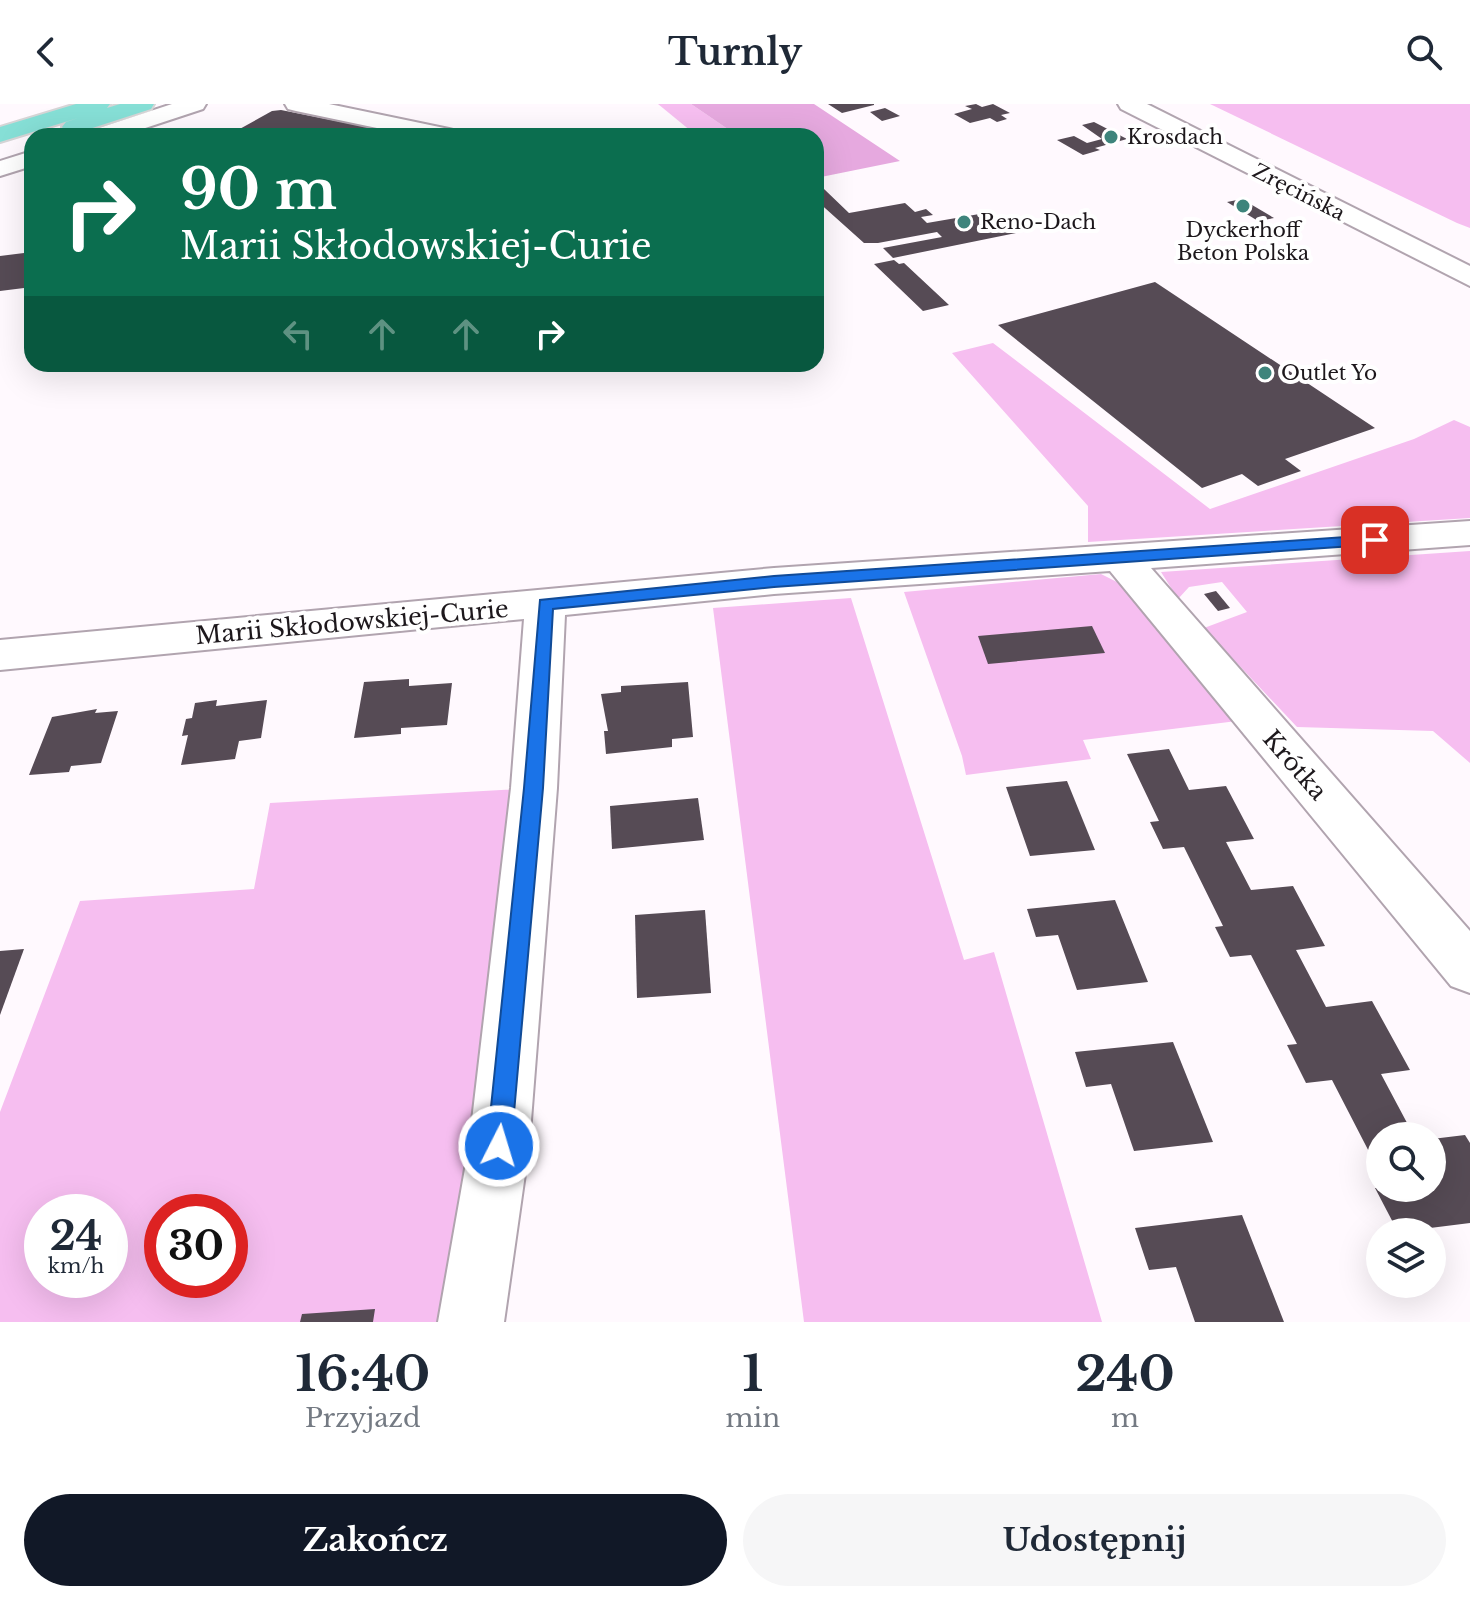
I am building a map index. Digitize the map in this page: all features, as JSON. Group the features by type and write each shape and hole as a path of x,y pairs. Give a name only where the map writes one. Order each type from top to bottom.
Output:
{"main road":[{"path":"0,135 99,104"},
{"path":"72,128 143,104"},
{"path":"0,152 24,144"}],"street":[{"path":"122,128 195,104"},
{"path":"296,104 409,128"},
{"path":"384,123 417,104"},
{"name":"Zręcińska","path":"1129,104 1470,277"},
{"path":"0,169 24,161"},
{"name":"Marii Skłodowskiej-Curie","path":"0,655 774,581 1470,533"},
{"name":"Krótka","path":"1122,559 1470,969"},
{"path":"471,1322 499,1146 534,788 545,604"}],"shaded area":[{"path":"658,104 691,104 726,128 687,128"},
{"path":"691,104 814,104 900,161 824,176 824,128 726,128"},
{"path":"1210,104 1470,104 1470,228 1457,223"},
{"path":"993,343 1210,509 1414,439 1454,420 1470,427 1470,518 1088,542 1088,506 952,353"},
{"path":"1470,551 1470,763 1433,731 1297,727 1204,628 1247,612 1222,582 1189,587 1178,599 1161,572"},
{"path":"1101,574 1123,585 1237,721 1083,740 1091,759 966,775 904,592"},
{"path":"851,598 964,960 994,952 1102,1322 804,1322 713,608"},
{"path":"520,789 450,1322 0,1322 0,1112 80,901 254,889 270,803"}],"building":[{"path":"828,104 874,104 874,105 842,113"},
{"path":"976,104 982,107 993,104 1010,113 1001,115 1007,119 997,122 990,118 970,123 954,114 972,109 965,106"},
{"path":"885,108 900,116 882,121 870,112"},
{"path":"281,110 372,128 241,128 272,111"},
{"path":"1094,122 1127,139 1095,148 1100,150 1083,155 1057,140 1074,136 1087,143 1102,139 1082,125"},
{"path":"824,189 849,213 905,203 915,212 926,209 933,215 921,217 927,223 991,212 1016,233 893,258 883,248 942,237 937,232 864,243 824,207"},
{"path":"1242,199 1274,218 1258,221 1227,202"},
{"path":"24,253 24,288 0,291 0,256"},
{"path":"894,260 904,263 949,305 923,311 874,264"},
{"path":"1155,282 1375,428 1285,459 1301,471 1258,486 1242,474 1202,488 998,325"},
{"path":"1216,591 1230,608 1218,611 1204,594"},
{"path":"1092,626 1105,653 988,664 978,636"},
{"path":"409,679 409,686 452,683 447,725 401,728 401,734 354,738 364,682"},
{"path":"688,682 693,737 672,739 672,747 606,754 604,731 608,731 601,694 621,692 621,686"},
{"path":"217,700 216,706 267,700 261,738 239,741 235,759 181,765 188,735 182,736 186,719 192,718 195,703"},
{"path":"97,709 95,713 118,711 101,763 71,766 69,772 29,775 52,717"},
{"path":"1169,749 1189,790 1226,786 1254,839 1226,842 1251,890 1293,886 1325,946 1296,950 1326,1007 1372,1001 1410,1070 1381,1074 1407,1122 1366,1122 1366,1146 1332,1080 1306,1083 1287,1045 1297,1044 1251,955 1230,957 1215,927 1223,926 1184,847 1163,849 1150,822 1159,821 1127,754"},
{"path":"1067,781 1095,850 1030,856 1006,787"},
{"path":"698,798 704,840 612,849 610,806"},
{"path":"1115,900 1148,982 1077,990 1058,935 1036,937 1027,909"},
{"path":"705,910 711,993 637,998 635,915"},
{"path":"24,949 0,1015 0,951"},
{"path":"1173,1042 1213,1142 1134,1151 1111,1084 1086,1087 1075,1052"},
{"path":"1465,1135 1470,1143 1470,1223 1446,1226 1446,1218 1391,1218 1382,1202 1446,1202 1446,1137"},
{"path":"1242,1215 1284,1322 1195,1322 1176,1267 1149,1270 1135,1228"},
{"path":"375,1309 373,1322 300,1322 302,1314"}],"place":[{"name":"Krosdach","path":"1111,137"},
{"name":"Dyckerhoff Beton Polska","path":"1243,206"},
{"name":"Reno-Dach","path":"964,222"},
{"name":"Outlet Yo","path":"1265,373"}],"route":[{"path":"499,1146 534,788 545,604 774,581 1375,540"}]}
